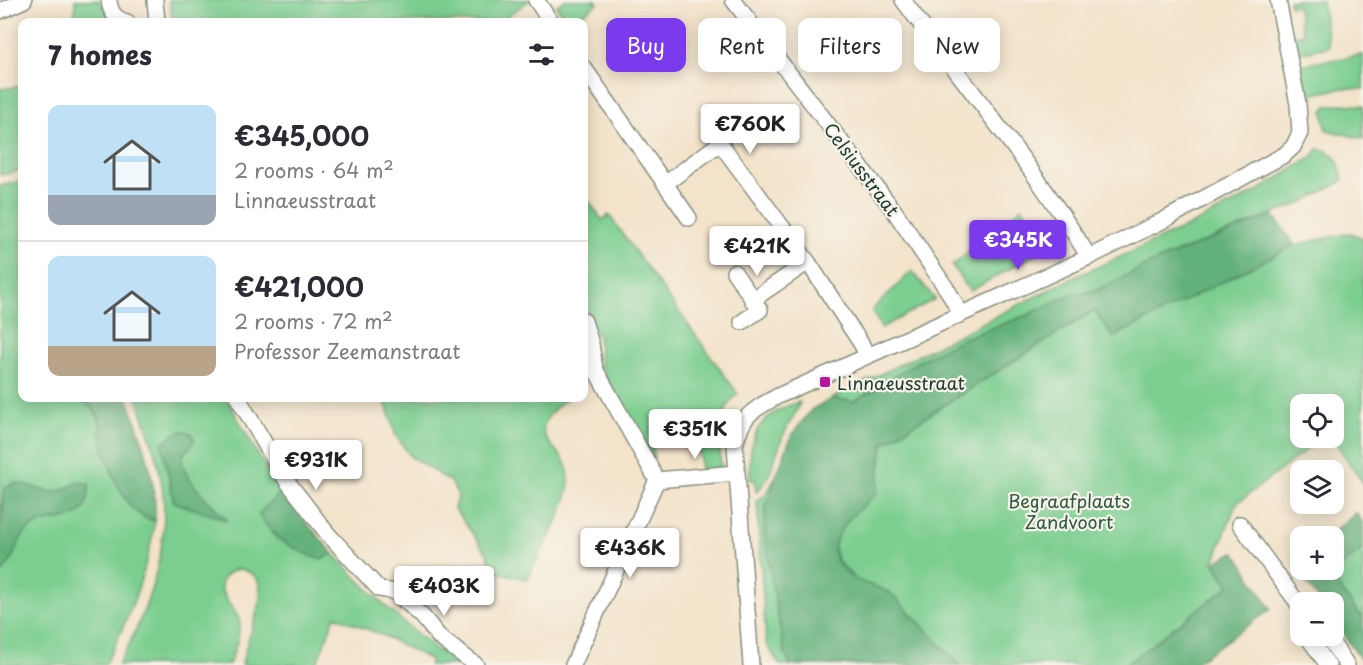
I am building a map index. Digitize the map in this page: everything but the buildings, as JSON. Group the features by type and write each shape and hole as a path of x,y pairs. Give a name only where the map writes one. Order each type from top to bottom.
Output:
{"street":[{"path":"0,11 24,0"},
{"path":"109,0 112,13 118,18"},
{"path":"155,0 157,18"},
{"path":"536,0 548,18"},
{"name":"Celsiusstraat","path":"733,0 895,212 961,314"},
{"path":"903,0 1023,160 1073,230 1089,257"},
{"path":"751,665 735,445 740,426 751,411 778,396 1089,257 1162,221 1284,155 1293,147 1300,133 1298,104 1278,0"},
{"path":"588,74 689,218"},
{"path":"665,184 720,143 808,262 867,356"},
{"path":"753,300 808,262"},
{"path":"734,272 760,310 742,322"},
{"path":"588,335 595,369 657,480"},
{"path":"240,402 287,481 327,533 379,589 395,592 423,617 440,638 476,665"},
{"path":"657,480 736,473"},
{"path":"573,665 657,480"},
{"path":"1240,524 1290,594"},
{"path":"1315,646 1329,665"},
{"path":"1334,646 1347,665"}],"green space":[{"path":"75,0 98,0 113,18 75,18"},
{"path":"169,0 530,0 505,18 172,18"},
{"path":"565,0 596,0 598,3 577,18 564,18 556,6"},
{"path":"1289,0 1322,0 1329,47 1297,53 1294,36 1303,34 1297,5 1290,6"},
{"path":"1363,55 1363,89 1344,88 1309,95 1299,65"},
{"path":"18,87 18,171 0,175 0,89"},
{"path":"1342,104 1363,106 1363,139 1326,130 1323,111 1327,106"},
{"path":"1318,149 1329,152 1333,156 1341,170 1343,181 1301,203 1156,261 1097,290 1064,297 1028,315 962,339 908,367 854,401 831,399 1062,283 1191,225 1258,191 1312,157"},
{"path":"18,182 18,402 84,402 91,407 99,418 101,437 143,517 155,521 152,540 136,595 105,665 0,665 0,572 4,571 22,536 34,526 75,515 83,509 88,499 89,484 73,485 61,491 51,492 12,483 1,505 3,520 0,527 0,186"},
{"path":"588,200 602,220 609,215 738,394 726,409 723,418 720,438 721,468 701,470 696,424 652,428 654,460 600,367 598,336 588,317"},
{"path":"1022,207 1051,246 970,291 952,266"},
{"path":"1273,215 1295,245 1113,337 1094,310 883,444 877,493 839,533 835,544 835,555 841,567 854,578 893,595 959,665 790,665 784,651 764,531 766,505 788,444 794,432 812,409 831,399 854,401 908,367 962,339 1028,315 1064,297 1097,290 1156,261"},
{"name":"Begraafplaats Zandvoort","path":"1350,233 1363,238 1363,483 1339,448 1344,448 1344,394 1290,394 1290,448 1309,448 1290,460 1290,463 1236,504 1214,562 1229,586 1125,665 959,665 893,595 855,579 838,561 834,549 837,533 846,521 877,493 883,444 1095,310 1113,337 1295,245"},
{"path":"912,271 935,299 881,328 872,310"},
{"path":"84,402 128,402 151,473 155,521 136,512 123,495 106,455 99,418"},
{"path":"138,402 228,402 271,477 282,491 259,514 277,539 316,558 323,559 333,553 391,611 455,662 454,665 429,665 431,660 384,636 335,616 316,665 242,665 258,607 260,588 258,580 252,574 239,569 226,575 221,587 225,598 237,614 240,625 237,643 229,665 118,665 138,626 159,561 164,517 163,495 156,458","holes":["175,433 186,450 182,463 186,475 226,520 174,502 162,444"]},
{"path":"385,402 563,402 551,413 544,424 544,434 567,468 569,482 567,493 552,531 527,579 491,571 488,555 454,508 458,496 451,482 411,457 396,436"},
{"path":"800,402 785,432 770,472 756,492 755,480 750,480 750,465 753,440 758,429 773,413"},
{"path":"183,431 192,434 194,439 190,448 183,455 187,474 203,496 227,520 174,502 162,444 175,433"},
{"path":"778,472 766,505 764,531 784,651 790,665 780,665 766,644 757,501 766,494"},
{"path":"80,482 89,484 88,500 83,510 76,515 45,522 25,533 9,564 0,572 0,527 3,518 5,488 23,484 56,492"},
{"path":"282,491 333,553 323,559 306,554 283,541 265,523 258,514"},
{"path":"1356,513 1363,523 1363,548 1344,564 1344,526 1340,526"},
{"path":"1363,548 1363,619 1334,580 1344,580 1344,564"},
{"path":"1235,552 1271,609 1192,665 1125,665 1229,586 1214,562"},
{"path":"1305,580 1334,580 1343,592 1313,592"},
{"path":"1344,594 1363,619 1363,663 1344,635"}],"place":[{"name":"Linnaeusstraat","path":"825,382"}]}
